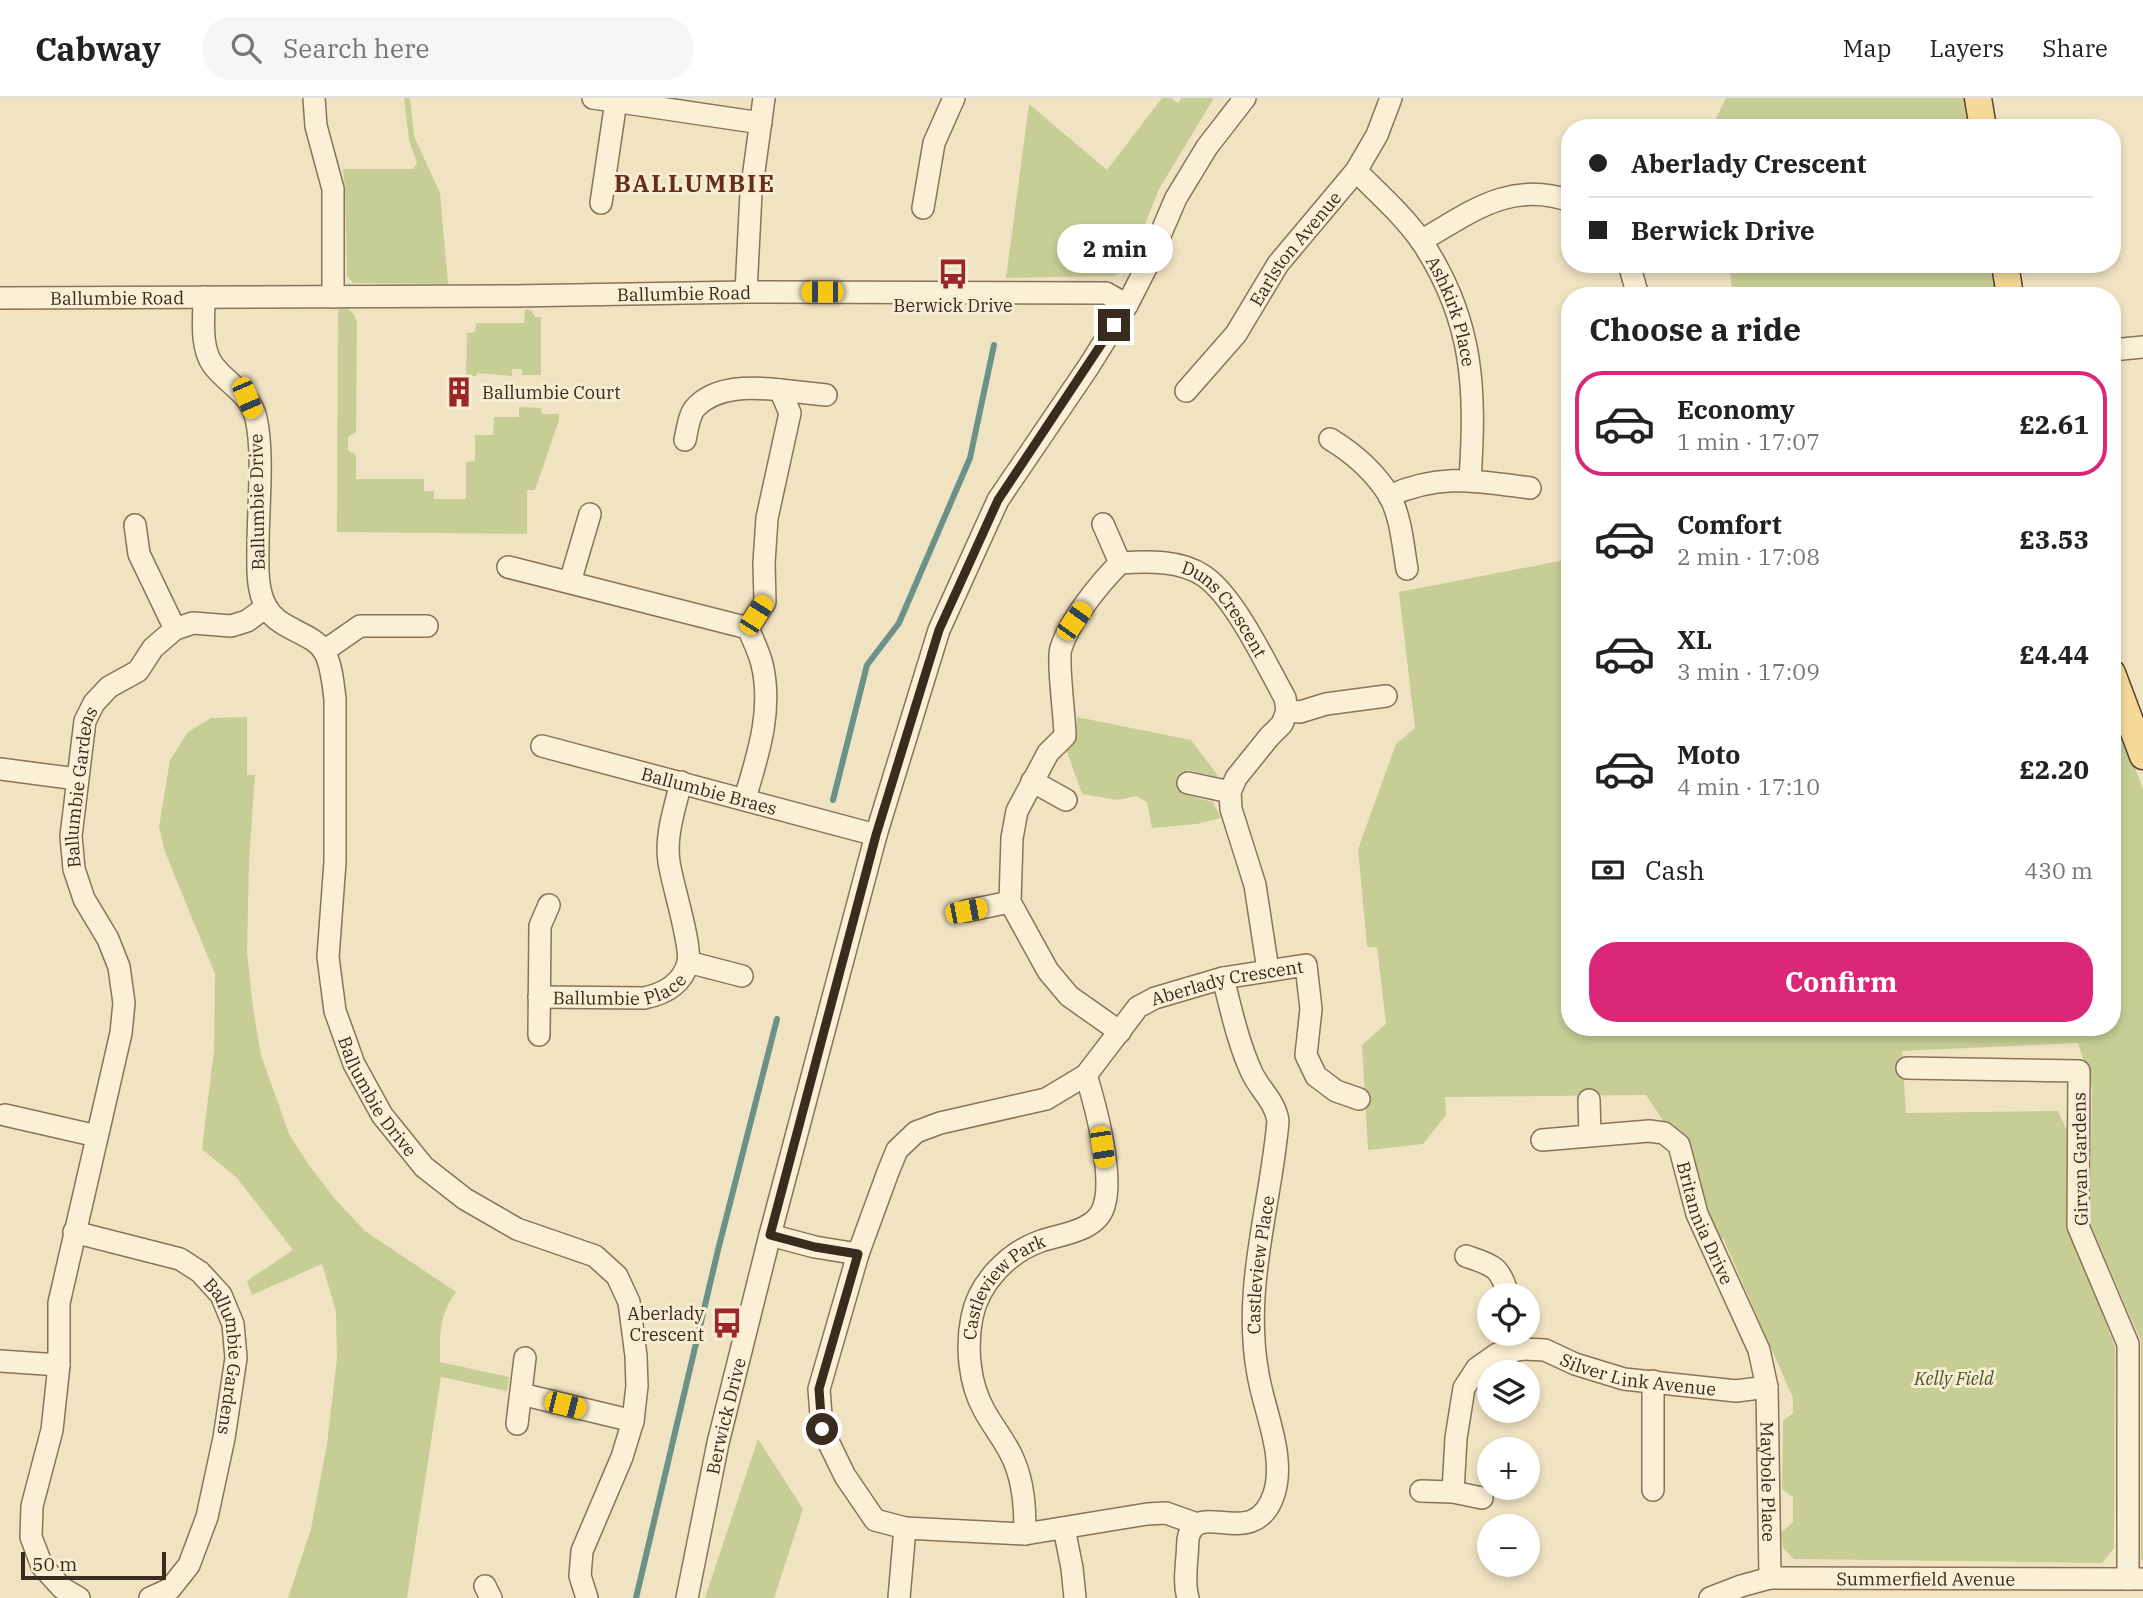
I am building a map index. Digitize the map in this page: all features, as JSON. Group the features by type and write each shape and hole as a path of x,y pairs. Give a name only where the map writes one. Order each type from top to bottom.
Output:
{"main road":[{"path":"1978,98 1982,119"},
{"path":"2121,697 2143,756"}],"street":[{"path":"314,98 316,126 333,189 333,297"},
{"path":"593,98 761,123"},
{"path":"746,292 751,194 764,98"},
{"path":"923,208 933,143 954,98"},
{"path":"1127,305 1176,198 1207,147 1245,98"},
{"name":"Earlston Avenue","path":"1186,391 1236,334 1278,264 1356,171 1377,135 1391,98"},
{"path":"601,203 616,102"},
{"name":"Ashkirk Place","path":"1356,171 1421,241 1447,287 1462,322 1471,369 1474,416 1470,480"},
{"path":"1421,241 1490,201 1521,193 1561,198"},
{"name":"Ballumbie Road","path":"0,298 746,292 1106,293 1127,305"},
{"name":"Ballumbie Drive","path":"204,298 204,340 212,364 247,398 256,417 258,578 266,607"},
{"name":"Berwick Drive","path":"687,1598 718,1443 770,1235 876,835 939,630 998,500 1127,305"},
{"path":"2121,349 2143,347"},
{"path":"685,440 694,409 714,395 750,387 826,396"},
{"path":"748,628 765,602 767,518 790,413 780,390"},
{"path":"1330,439 1356,455 1390,496 1407,569"},
{"path":"1390,496 1413,485 1440,480 1470,480 1530,488"},
{"path":"570,582 590,514"},
{"path":"135,524 139,554 175,629 193,623 231,625 247,621 266,607 278,622 312,640 324,650 360,626 427,626"},
{"path":"1102,524 1120,563 1074,621 1060,650 1065,736 1048,753 1017,811 1012,838 1010,902 1048,971 1069,996 1120,1032"},
{"name":"Duns Crescent","path":"1120,563 1137,561 1177,565 1203,576 1227,596 1286,698 1287,711"},
{"path":"508,567 748,628"},
{"path":"745,799 762,741 766,701 762,663 748,628"},
{"name":"Ballumbie Gardens","path":"79,1598 62,1588 43,1566 31,1536 32,1506 52,1430 59,1365 59,1303 121,1033 124,1003 119,967 108,939 84,899 74,869 71,836 85,721 94,703 109,687 138,671 153,648 175,629"},
{"name":"Ballumbie Drive","path":"324,650 332,675 335,699 335,862 328,957 335,1011 354,1064 382,1115 424,1167 465,1199 517,1229 595,1256 617,1276 629,1302 636,1356 637,1386 633,1421 622,1457 582,1550 580,1576 587,1598"},
{"path":"1268,970 1255,885 1231,809 1230,792 1236,778 1282,724 1287,711 1300,712 1326,704 1386,696"},
{"name":"Ballumbie Braes","path":"542,746 876,835"},
{"path":"0,769 77,779"},
{"path":"1032,781 1066,800"},
{"name":"Ballumbie Place","path":"539,997 644,998 661,995 677,982 688,962 686,941 668,861 668,841 681,782"},
{"path":"1188,783 1230,792"},
{"path":"966,911 1010,902"},
{"name":"Ballumbie Place","path":"539,1035 540,926 549,905"},
{"name":"Ballumbie Place","path":"688,962 741,976"},
{"name":"Aberlady Crescent","path":"1197,1524 1166,1513 1147,1514 1026,1534 905,1528 874,1520 845,1476 822,1429 819,1389 858,1254 897,1150 916,1132 940,1123 1046,1100 1086,1075 1138,1007 1155,998 1223,978 1306,965 1311,1009 1306,1055 1317,1076 1336,1091 1359,1099"},
{"name":"Castleview Place","path":"1197,1524 1209,1520 1237,1525 1249,1523 1267,1509 1276,1481 1274,1447 1252,1338 1252,1312 1254,1278 1278,1121 1276,1107 1253,1075 1242,1049 1223,978"},
{"name":"Girvan Gardens","path":"1907,1068 2079,1071 2078,1226 2128,1344 2136,1579"},
{"name":"Castleview Park","path":"1026,1534 1025,1504 1014,1461 975,1389 969,1342 973,1314 988,1282 1000,1266 1039,1242 1079,1230 1094,1221 1104,1209 1106,1169 1095,1102 1086,1075"},
{"path":"1589,1100 1590,1135"},
{"path":"2,1113 97,1136"},
{"name":"Britannia Drive","path":"1542,1140 1657,1132 1664,1133 1679,1145 1697,1214 1759,1350 1767,1387"},
{"name":"Ballumbie Gardens","path":"74,1232 180,1259 200,1272 221,1295 233,1324 236,1358 224,1437 207,1517 189,1564 170,1589 150,1598"},
{"path":"770,1235 815,1247 858,1254"},
{"path":"1466,1256 1494,1266 1503,1275 1505,1283"},
{"name":"Silver Link Avenue","path":"1453,1492 1456,1438 1464,1388 1477,1368 1512,1346"},
{"name":"Silver Link Avenue","path":"1534,1346 1575,1364 1624,1379 1737,1391 1767,1387"},
{"path":"517,1424 525,1358"},
{"path":"0,1361 59,1365"},
{"path":"1653,1381 1653,1490"},
{"name":"Maybole Place","path":"1767,1387 1770,1578"},
{"path":"520,1394 633,1421"},
{"path":"1421,1491 1453,1492 1477,1497"},
{"path":"1188,1598 1188,1537 1197,1524"},
{"path":"899,1598 905,1528"},
{"path":"1064,1528 1075,1598"},
{"name":"Summerfield Avenue","path":"1710,1598 1770,1578 1990,1588 2136,1579"}],"green space":[{"path":"404,98 410,98 414,136 440,193 448,284 353,283 347,276 343,169 413,169 417,163 409,140"},
{"path":"1162,98 1171,98 1178,103 1182,98 1214,98 1159,189 1130,262 1123,271 1114,276 1006,278 1029,104 1107,170"},
{"path":"1726,98 1968,98 1972,119 1716,119"},
{"path":"1730,273 1997,273 2000,287 1732,287"},
{"path":"347,308 357,322 356,432 348,437 348,450 356,455 356,479 424,479 424,491 434,491 434,499 466,499 466,462 475,461 475,435 493,435 494,417 519,417 519,407 541,408 542,414 559,414 535,490 527,490 527,534 337,532 338,309"},
{"path":"525,309 532,311 535,317 541,317 541,375 522,375 522,369 512,369 512,376 477,373 476,376 466,376 467,333 475,332 476,323 524,323"},
{"name":"Kelly Field","path":"1561,561 1561,1036 2121,1036 2121,730 2143,789 2143,1560 2141,1341 2090,1224 2092,1087 2078,1043 1902,1051 1906,1113 2058,1111 2070,1137 2068,1226 2115,1347 2114,1548 2102,1563 1794,1559 1783,1548 1781,1533 1793,1522 1793,1497 1782,1489 1783,1421 1793,1413 1793,1398 1723,1238 1717,1240 1666,1125 1646,1095 1445,1097 1446,1115 1423,1144 1368,1150 1362,1045 1386,1024 1377,947 1367,947 1358,849 1396,744 1415,728 1399,592"},
{"path":"247,717 247,775 255,775 247,952 261,1055 289,1134 335,1199 365,1231 456,1292 443,1317 440,1362 509,1377 507,1391 441,1377 407,1598 288,1598 311,1529 327,1444 337,1358 336,1311 322,1264 252,1295 247,1281 293,1250 237,1178 202,1149 214,1050 215,974 165,852 159,827 170,760 188,732 211,718"},
{"path":"1077,717 1191,740 1219,777 1187,770 1181,794 1213,802 1221,818 1197,824 1152,828 1147,802 1136,796 1117,800 1082,794 1066,749 1076,740"},
{"path":"758,1439 803,1509 774,1598 705,1598"}],"waterway":[{"path":"833,800 867,665 899,623 970,458 994,345"},
{"path":"636,1598 718,1250 777,1019"}],"place":[{"name":"Berwick Drive","path":"953,274"},
{"name":"Ballumbie Court","path":"459,392"},
{"name":"Aberlady Crescent","path":"727,1323"}],"district":[{"name":"BALLUMBIE","path":"695,183"}],"route":[{"path":"822,1429 819,1389 858,1254 815,1247 770,1235 818,1052 876,835 939,630 998,500 1114,325"}]}
